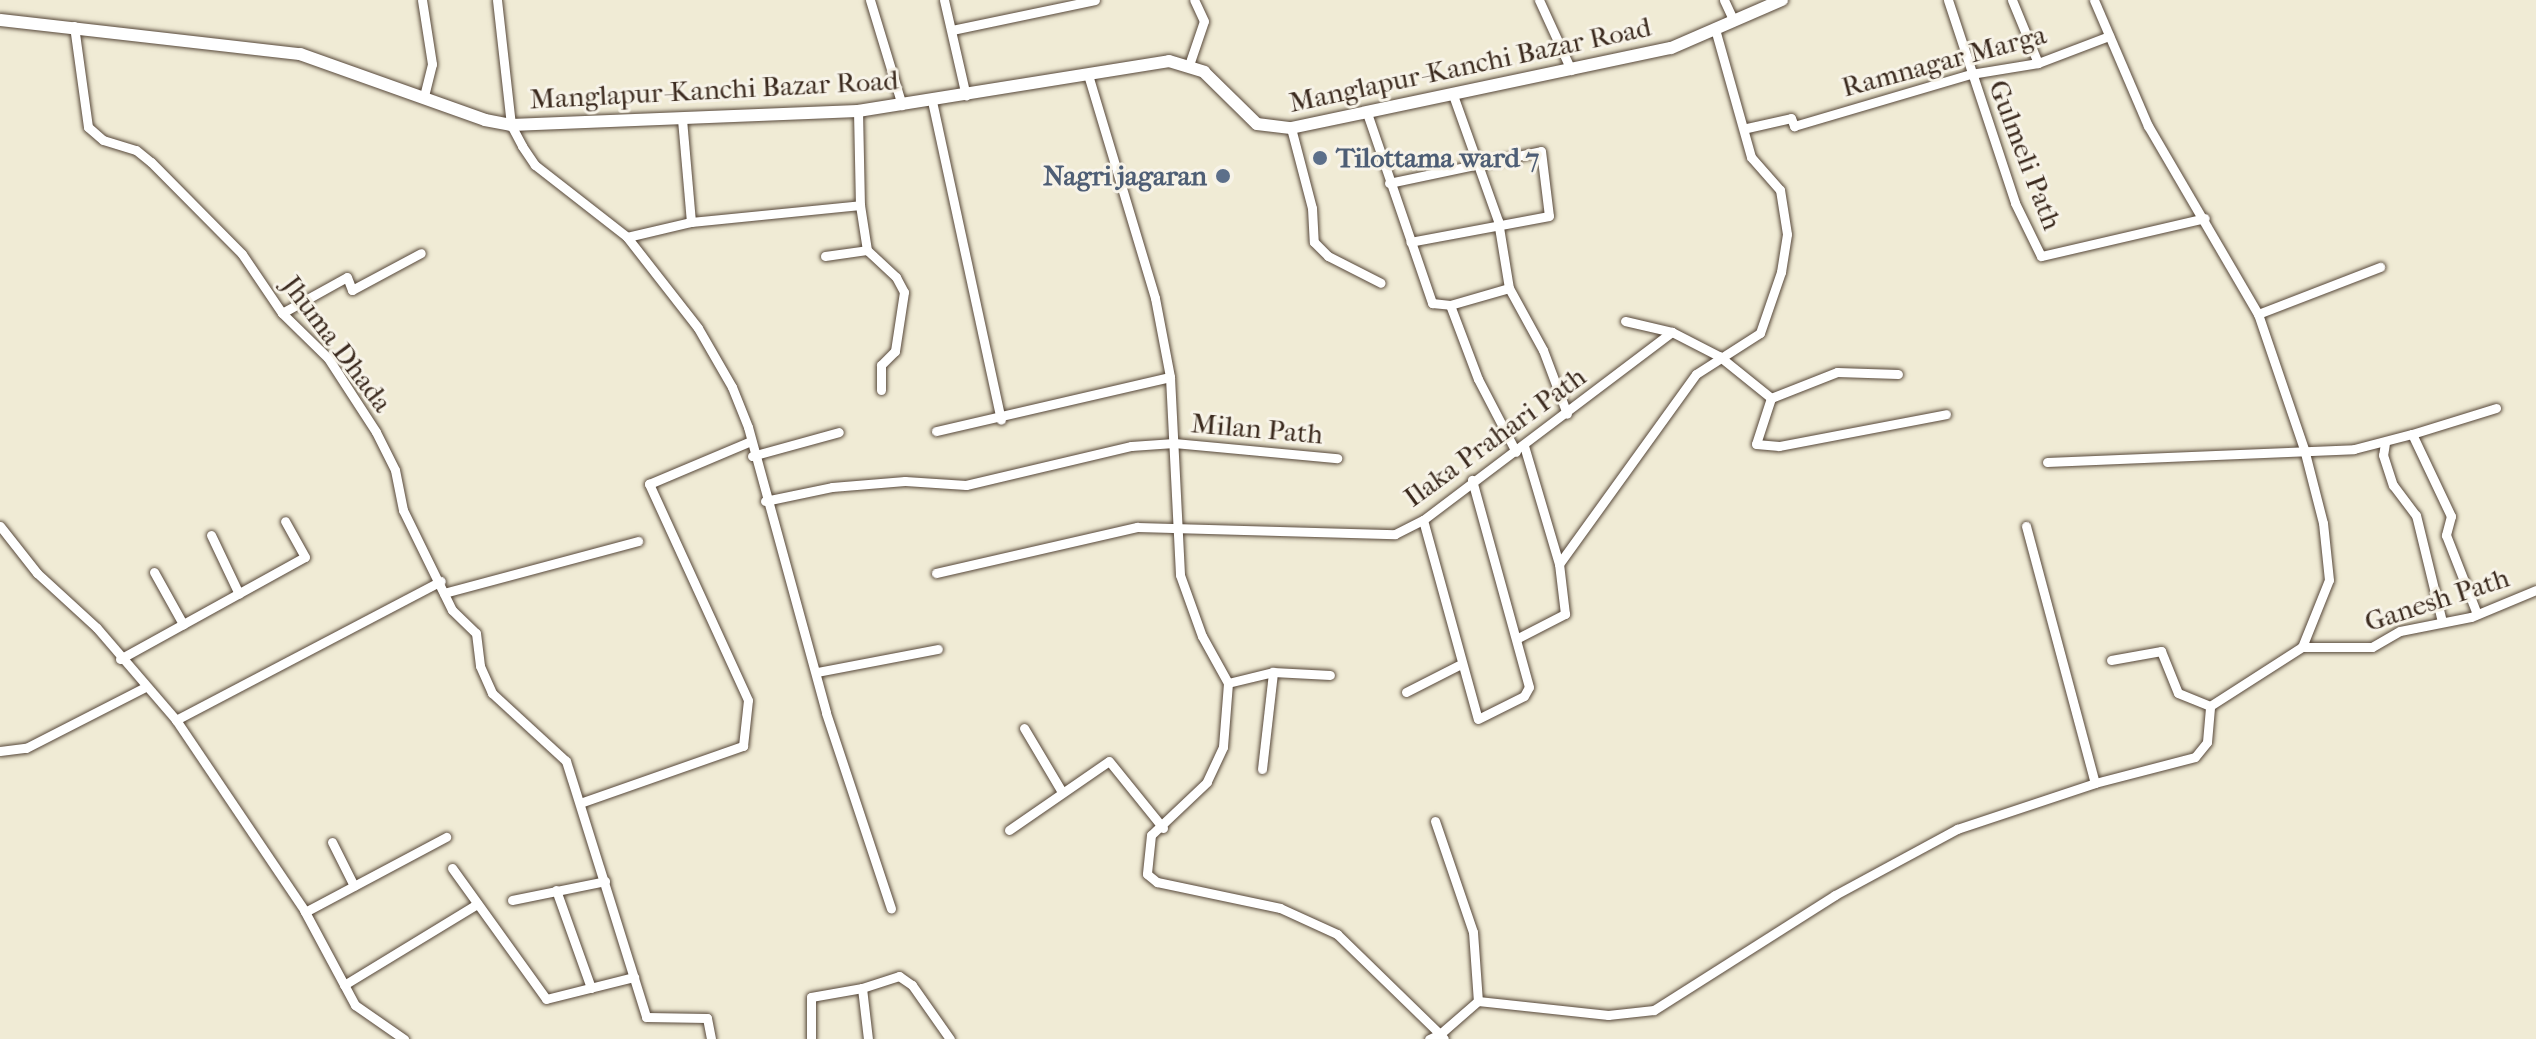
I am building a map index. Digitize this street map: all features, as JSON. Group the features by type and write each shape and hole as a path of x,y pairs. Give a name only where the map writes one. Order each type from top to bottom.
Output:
{"street":[{"path":"422,0 432,64 424,97"},
{"path":"497,0 511,125 535,165 627,237 712,351 732,387 751,441 752,456 765,501 891,908"},
{"path":"870,0 902,105"},
{"path":"944,0 966,96"},
{"path":"952,30 1095,0"},
{"path":"1189,65 1204,21 1194,0"},
{"path":"1539,0 1571,70"},
{"path":"1724,0 1734,21"},
{"name":"Manglapur-Kanchi Bazar Road","path":"0,20 300,54 511,125 858,111 1089,78 1153,62 1189,65 1204,72 1257,124 1291,128 1671,48 1782,0"},
{"name":"Gulmeli Path","path":"1948,0 2015,203 2044,258 2205,218"},
{"path":"2012,0 2038,63"},
{"path":"2094,0 2148,126 2205,218 2258,314 2304,449 2323,523 2329,580 2302,647 2210,706"},
{"name":"Jhuma Dhada","path":"74,26 88,127 103,140 136,150 151,162 253,266 282,313 328,358 376,432 395,470 403,510 441,581 444,593 476,633 480,666 492,693 526,728 557,750 580,803 646,1017 707,1018 711,1039"},
{"path":"1559,564 1696,374 1719,356 1760,333 1786,253 1780,190 1751,157 1747,128 1715,29"},
{"name":"Ramnagar Marga","path":"1747,128 1791,118 1794,126 1971,74 2038,63 2109,36"},
{"path":"1089,78 1155,298 1170,377 1180,575 1202,636 1228,683 1223,747 1207,782 1163,828 1151,835 1145,858 1147,874 1157,882 1241,896 1337,934 1442,1036"},
{"path":"1453,95 1498,221 1509,288 1543,350 1567,414"},
{"path":"932,101 1001,420"},
{"path":"858,111 860,205 867,250 896,277 904,292 895,351 881,365 881,390"},
{"path":"1367,113 1432,303 1450,305 1509,288"},
{"path":"682,119 691,222"},
{"path":"1291,128 1312,208 1314,242 1328,256 1381,283"},
{"path":"1389,183 1541,151 1549,216 1498,221 1410,242"},
{"path":"627,237 691,222 860,205"},
{"path":"825,256 867,250"},
{"path":"282,313 347,277 352,290 421,253"},
{"path":"2258,314 2380,267"},
{"path":"1450,305 1478,379 1520,449 1559,564 1565,614 1518,638"},
{"path":"1625,321 1672,332 1719,356 1771,398"},
{"name":"Ilaka Prahari Path","path":"936,573 1137,527 1395,534 1423,520 1672,332"},
{"path":"1771,398 1837,372 1898,374"},
{"path":"936,431 1001,420 1170,377"},
{"path":"1771,398 1756,444 1779,446 1946,414"},
{"path":"2047,462 2385,443 2496,408"},
{"path":"752,456 839,432"},
{"path":"2412,434 2451,516 2446,535 2477,614"},
{"path":"580,803 743,746 748,700 649,484 751,441"},
{"name":"Milan Path","path":"765,501 832,487 905,481 966,485 1131,446 1174,443 1337,458"},
{"path":"2385,443 2383,455 2393,485 2416,515 2442,622"},
{"path":"1423,520 1459,665 1478,719 1528,692 1518,638 1472,480"},
{"path":"120,659 305,557 285,521"},
{"path":"0,526 37,573 97,628 120,659 176,720 305,912 344,985 368,1018 404,1039"},
{"path":"2026,526 2095,783"},
{"path":"211,535 239,594"},
{"path":"444,593 638,541"},
{"path":"154,572 183,624"},
{"path":"176,720 441,581"},
{"name":"Ganesh Path","path":"2302,647 2372,647 2400,631 2477,614 2536,590"},
{"path":"817,672 938,649"},
{"path":"2111,660 2161,651 2178,693 2210,706"},
{"path":"1406,692 1459,665"},
{"path":"1228,683 1273,672 1330,675"},
{"path":"1262,769 1273,672"},
{"path":"0,751 26,748 145,687"},
{"path":"1478,1001 1608,1015 1654,1010 1835,895 1957,829 2095,783 2195,757 2207,742 2210,706"},
{"path":"1024,728 1062,792"},
{"path":"1009,830 1062,792 1114,761 1163,828"},
{"path":"1429,1039 1442,1036 1478,1001 1473,932 1435,821"},
{"path":"305,912 446,837"},
{"path":"332,842 354,886"},
{"path":"452,868 546,999 634,977"},
{"path":"512,900 605,881"},
{"path":"556,890 591,988"},
{"path":"344,985 477,904"},
{"path":"811,1039 811,997 862,988 899,976 912,985 950,1039"},
{"path":"862,988 868,1039"}],"place":[{"name":"Tilottama ward 7","path":"1320,158"},
{"name":"Nagri jagaran","path":"1223,176"}]}
